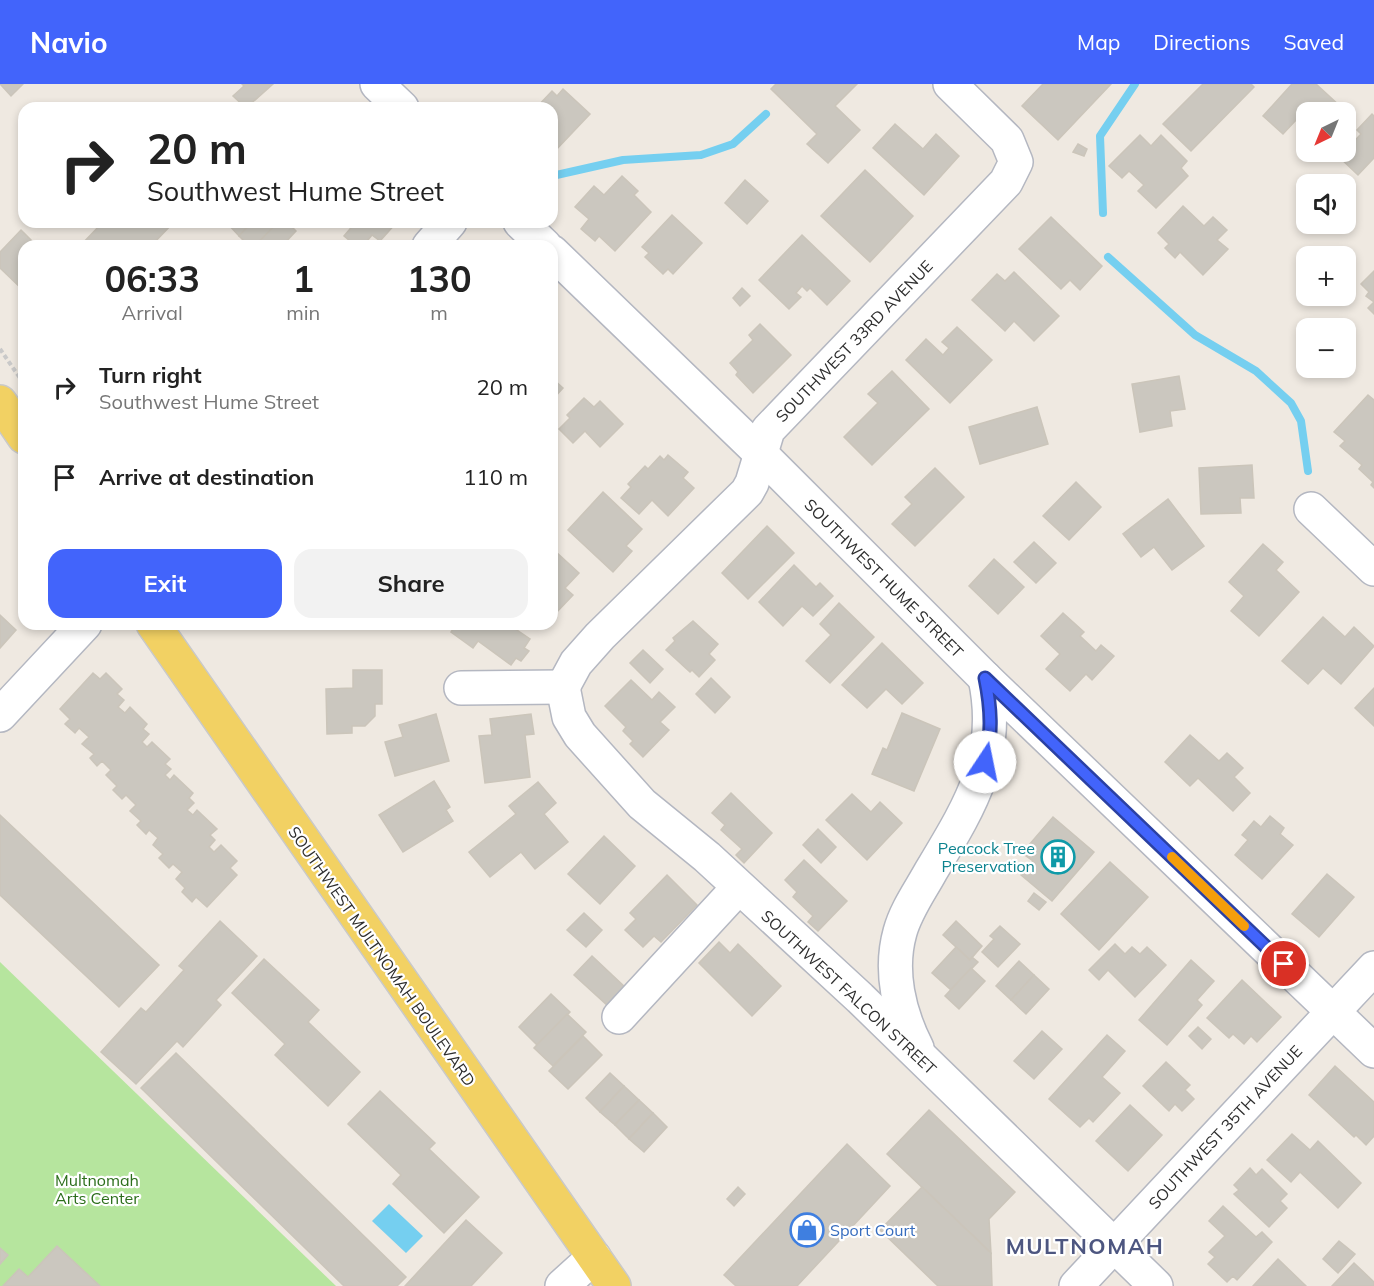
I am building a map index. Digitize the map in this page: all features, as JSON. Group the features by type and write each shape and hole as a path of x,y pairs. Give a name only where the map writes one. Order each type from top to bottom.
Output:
{"main road":[{"path":"0,402 18,428"},
{"name":"SOUTHWEST MULTNOMAH BOULEVARD","path":"157,630 614,1286"}],"street":[{"path":"377,84 396,102"},
{"name":"SOUTHWEST 33RD AVENUE","path":"563,687 576,663 600,636 747,492 752,483 768,430 1006,182 1016,162 1007,140 950,84"},
{"path":"434,240 445,228"},
{"path":"526,228 539,240"},
{"name":"SOUTHWEST HUME STREET","path":"558,258 761,454 985,678 1374,1052"},
{"path":"1311,508 1374,569"},
{"path":"0,715 79,630"},
{"path":"923,1060 902,1012 897,990 896,950 905,916 961,818 985,762 990,744 991,727 990,702 985,678"},
{"path":"461,688 563,687"},
{"name":"SOUTHWEST FALCON STREET","path":"563,687 569,717 580,735 642,804 707,857 851,991 1156,1286"},
{"path":"619,1017 738,888"},
{"name":"SOUTHWEST 35TH AVENUE","path":"1076,1286 1374,968"},
{"path":"562,1286 594,1257"}],"path":[{"path":"0,349 18,375"}],"green space":[{"name":"Multnomah Arts Center","path":"0,962 336,1286 0,1286"}],"water":[{"path":"389,1204 423,1236 406,1253 372,1221"}],"building":[{"path":"0,84 23,84 11,96"},
{"path":"242,84 273,84 253,102 240,102 233,96 244,86"},
{"path":"776,84 857,84 835,106 860,130 828,163 807,144 817,134 771,89"},
{"path":"1043,84 1111,84 1058,140 1022,106"},
{"path":"1203,84 1251,84 1254,87 1191,151 1163,124"},
{"path":"1292,84 1316,84 1336,102 1296,102 1296,120 1283,134 1263,116"},
{"path":"563,89 590,114 558,148 558,102 542,102 552,91 557,96"},
{"path":"1372,114 1374,116 1374,158 1358,175 1344,162 1356,162 1356,139 1361,134 1357,130"},
{"path":"895,124 923,149 936,134 959,156 924,195 873,148"},
{"path":"1140,135 1151,146 1161,135 1187,161 1181,168 1188,176 1156,208 1138,191 1144,185 1129,171 1122,178 1109,166"},
{"path":"1078,144 1087,149 1084,156 1073,152"},
{"path":"865,170 913,216 870,262 821,216"},
{"path":"622,176 638,191 634,195 651,212 615,251 599,236 595,241 581,229 589,219 575,207 594,186 604,195"},
{"path":"745,180 768,201 747,224 725,203"},
{"path":"1183,206 1204,226 1213,217 1227,230 1217,240 1228,249 1203,275 1180,252 1175,258 1165,248 1169,244 1158,233"},
{"path":"672,215 702,243 673,274 668,269 663,274 645,257 649,253 642,247"},
{"path":"1051,217 1102,266 1080,290 1070,280 1061,289 1019,249"},
{"path":"97,228 168,228 157,240 86,240"},
{"path":"232,228 246,228 239,236"},
{"path":"246,228 272,228 261,240 243,240 239,236"},
{"path":"272,228 293,228 296,231 288,240 261,240"},
{"path":"351,228 392,228 381,240 372,235 368,240 349,240 344,236"},
{"path":"21,230 31,240 18,240 18,285 0,268 0,252"},
{"path":"802,235 850,281 827,305 810,288 807,291 802,286 796,293 801,297 789,309 759,280"},
{"path":"1374,271 1374,302 1366,296 1369,292 1361,284"},
{"path":"1014,272 1059,316 1034,341 1014,321 1005,331 972,300 997,274 1005,281"},
{"path":"742,288 750,296 740,306 733,298"},
{"path":"1374,302 1374,314 1368,308"},
{"path":"760,324 791,355 753,393 736,375 738,372 730,363 753,340 749,335"},
{"path":"957,327 992,360 950,403 906,360 926,339 943,355 949,348 942,342"},
{"path":"892,371 929,409 872,465 844,437 878,403 868,394"},
{"path":"1179,376 1185,409 1170,411 1172,426 1140,432 1132,384"},
{"path":"558,383 563,388 558,393"},
{"path":"1368,395 1374,400 1374,488 1371,485 1373,482 1359,469 1362,465 1340,446 1345,441 1334,432"},
{"path":"584,398 594,407 600,401 623,424 600,447 585,431 573,443 559,429 570,418 567,415"},
{"path":"1037,407 1048,444 980,464 969,427"},
{"path":"668,455 688,472 683,478 694,488 668,516 652,500 639,514 621,498 631,487 628,484 645,466 648,469 660,456 664,460"},
{"path":"1252,465 1254,498 1240,498 1241,513 1201,514 1199,468"},
{"path":"935,468 964,497 915,546 892,524 912,504 905,497"},
{"path":"1076,482 1101,507 1069,540 1043,516"},
{"path":"603,492 642,529 626,546 632,551 613,572 568,530"},
{"path":"1168,499 1204,546 1172,570 1154,547 1141,557 1123,534"},
{"path":"767,526 794,553 748,599 722,573"},
{"path":"1034,542 1056,563 1036,583 1014,562"},
{"path":"1263,544 1283,562 1276,570 1299,592 1259,636 1231,611 1244,596 1229,582"},
{"path":"558,554 579,573 565,588 573,595 558,611"},
{"path":"994,559 1024,587 998,614 969,586"},
{"path":"794,565 816,587 820,583 833,596 813,616 802,606 783,626 759,602"},
{"path":"839,603 874,637 830,683 806,661 831,635 820,624"},
{"path":"1063,613 1084,632 1080,636 1096,651 1101,645 1114,656 1092,680 1086,674 1070,691 1046,669 1060,654 1041,636"},
{"path":"0,615 16,630 0,648"},
{"path":"1323,617 1345,637 1354,627 1374,646 1341,684 1323,668 1308,684 1282,661"},
{"path":"693,621 718,644 709,654 715,660 699,677 692,670 690,672 666,650 675,641 673,638"},
{"path":"452,630 517,630 530,639 524,648 529,651 521,661 516,658 511,665 478,641 473,648 451,632"},
{"path":"882,643 923,683 902,704 886,689 867,708 842,685"},
{"path":"643,650 663,669 650,683 630,663"},
{"path":"353,670 382,670 382,704 375,704 375,716 365,726 352,726 352,733 327,734 326,689 353,688"},
{"path":"93,673 100,679 106,673 122,689 117,694 124,700 118,707 125,713 130,707 147,724 143,729 149,734 142,742 147,747 152,742 170,759 165,764 171,769 165,775 170,780 174,775 193,793 189,798 194,803 187,810 193,815 197,810 217,829 210,835 215,840 209,847 214,852 221,845 237,861 230,868 237,875 207,907 196,897 192,902 182,892 185,888 176,879 182,872 173,864 169,868 159,858 163,854 153,845 158,838 149,830 146,834 137,825 141,821 130,811 136,805 126,795 122,799 113,790 117,786 106,775 111,770 102,761 97,766 90,758 94,754 82,744 89,737 79,728 75,733 65,724 70,719 60,709"},
{"path":"711,678 730,697 715,713 696,694"},
{"path":"631,680 652,700 659,692 675,707 660,722 669,730 643,757 630,744 633,741 623,731 626,727 605,706"},
{"path":"1374,688 1374,726 1355,708"},
{"path":"902,713 940,729 914,791 872,774 883,748 887,750"},
{"path":"436,714 449,761 395,776 385,742 403,737 399,725"},
{"path":"531,714 534,734 525,735 530,777 485,783 479,736 492,735 490,719"},
{"path":"1190,735 1219,761 1227,753 1243,768 1234,777 1250,793 1233,811 1198,778 1190,786 1165,762"},
{"path":"434,781 450,807 446,810 453,821 403,852 379,815"},
{"path":"538,782 556,803 544,814 568,842 535,869 521,852 490,877 469,852 516,814 509,806"},
{"path":"731,793 772,833 744,863 736,855 742,849 721,830 725,825 712,813"},
{"path":"852,794 871,812 880,802 902,823 867,860 826,820"},
{"path":"0,815 159,965 119,1007 0,895"},
{"path":"1270,816 1284,828 1280,834 1293,845 1262,879 1235,855 1248,840 1242,835 1254,821 1261,827"},
{"name":"Peacock Tree Preservation","path":"1053,817 1094,852 1052,901 1021,875 1033,861 1022,853"},
{"path":"818,829 836,847 821,863 803,845"},
{"path":"604,836 635,866 600,904 568,874"},
{"path":"804,860 847,901 818,931 808,922 813,916 793,897 797,892 785,880"},
{"path":"1110,862 1148,897 1099,950 1061,914"},
{"path":"1327,874 1354,897 1319,937 1292,914"},
{"path":"667,875 697,905 661,942 654,936 643,947 625,930 636,919 630,913"},
{"path":"1034,893 1046,902 1039,910 1028,901"},
{"path":"584,913 602,930 586,947 567,930"},
{"path":"220,921 257,956 216,1000 221,1005 183,1047 177,1041 136,1084 101,1052 141,1008 146,1012 184,970 179,966"},
{"path":"956,921 982,946 970,960 943,935"},
{"path":"1000,926 1020,944 998,967 982,952 994,939 990,936"},
{"path":"719,942 730,953 738,944 781,986 752,1016 699,963"},
{"path":"1115,944 1125,954 1132,947 1140,954 1147,947 1166,965 1135,997 1108,970 1099,980 1089,970"},
{"path":"956,947 970,960 972,957 978,962 951,990 932,973"},
{"path":"592,956 626,988 609,1007 574,975"},
{"path":"264,959 319,1010 308,1022 360,1072 328,1106 275,1055 285,1044 232,993"},
{"path":"1191,960 1214,981 1197,1000 1202,1005 1167,1045 1139,1020"},
{"path":"1019,961 1034,975 1011,1000 996,986"},
{"path":"971,968 985,981 959,1009 945,996"},
{"path":"1034,975 1049,989 1026,1014 1011,1000"},
{"path":"1242,980 1281,1017 1257,1042 1251,1036 1244,1044 1233,1034 1229,1038 1207,1018"},
{"path":"551,994 570,1012 537,1045 519,1027"},
{"path":"567,1014 586,1032 553,1066 534,1048"},
{"path":"1198,1027 1211,1039 1202,1049 1189,1036"},
{"path":"1042,1031 1062,1049 1034,1079 1014,1061"},
{"path":"1107,1035 1125,1051 1102,1077 1120,1093 1093,1122 1089,1118 1080,1127 1049,1099"},
{"path":"583,1036 602,1055 568,1089 549,1071"},
{"path":"176,1053 406,1277 397,1286 344,1286 141,1088"},
{"path":"1166,1062 1190,1085 1185,1090 1194,1099 1182,1111 1175,1104 1169,1111 1143,1086"},
{"path":"1335,1066 1374,1102 1374,1136 1366,1145 1356,1135 1354,1137 1309,1095"},
{"path":"610,1073 624,1086 600,1112 586,1098"},
{"path":"624,1086 639,1100 615,1125 600,1112"},
{"path":"380,1091 435,1143 429,1149 479,1197 444,1233 393,1184 401,1175 348,1124"},
{"path":"639,1100 653,1113 629,1139 615,1125"},
{"path":"1130,1105 1162,1135 1128,1171 1096,1141"},
{"path":"929,1110 1015,1192 989,1219 991,1253 887,1154"},
{"path":"653,1113 667,1127 644,1152 629,1139"},
{"path":"1292,1134 1310,1150 1318,1141 1361,1183 1338,1208 1300,1172 1291,1182 1267,1160"},
{"name":"Sport Court","path":"847,1144 890,1186 797,1286 736,1286 724,1275"},
{"path":"1250,1168 1256,1175 1262,1169 1287,1194 1280,1201 1287,1208 1269,1227 1234,1194 1239,1190 1234,1185"},
{"path":"738,1187 745,1194 734,1206 727,1199"},
{"path":"922,1187 991,1253 992,1286 938,1286 880,1230"},
{"path":"1223,1206 1256,1237 1262,1232 1272,1242 1237,1280 1233,1276 1227,1282 1208,1264 1215,1257 1209,1252 1225,1236 1209,1221"},
{"path":"466,1220 502,1253 471,1286 405,1286"},
{"path":"1339,1241 1355,1254 1338,1273 1323,1259"},
{"path":"57,1246 100,1286 3,1286 19,1269 28,1277"},
{"path":"0,1248 8,1255 0,1264"},
{"path":"1278,1259 1306,1286 1253,1286"},
{"path":"1354,1263 1374,1282 1374,1286 1332,1286"}],"waterway":[{"path":"1103,213 1100,136 1135,84"},
{"path":"558,175 623,160 701,155 733,144 766,114"},
{"path":"1108,257 1195,335 1256,371 1291,403 1301,421 1308,471"}],"slow traffic":[{"path":"1172,857 1244,926"}],"place":[{"name":"Peacock Tree Preservation","path":"1058,857"},
{"name":"Sport Court","path":"807,1230"}],"district":[{"name":"MULTNOMAH","path":"1085,1246"}],"route":[{"path":"985,762 990,744 991,727 990,702 985,678 1284,964"}]}
